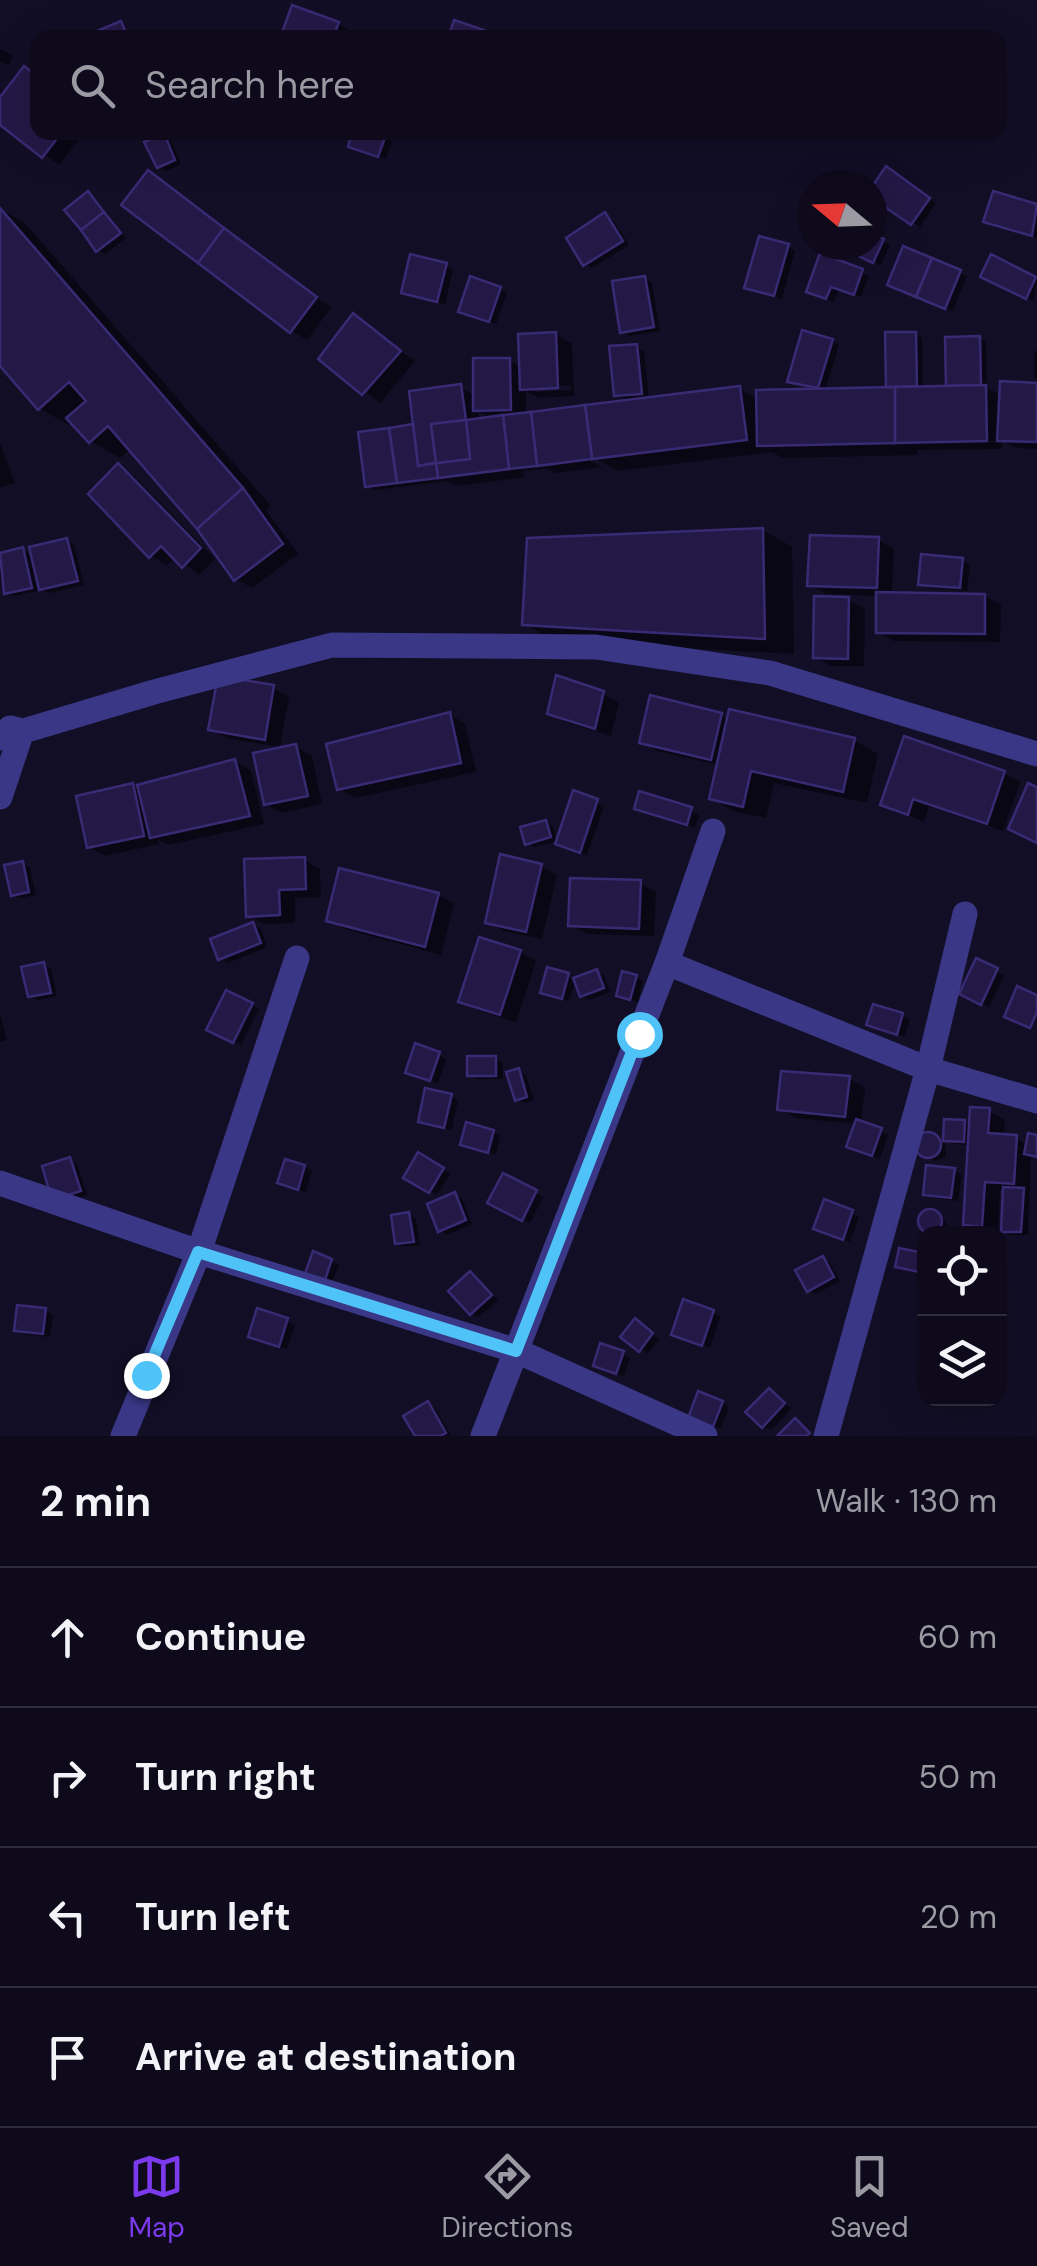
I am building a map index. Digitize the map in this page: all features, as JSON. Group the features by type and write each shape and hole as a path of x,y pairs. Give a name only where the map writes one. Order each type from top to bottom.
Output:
{"street":[{"path":"0,797 7,731 332,645 596,647 770,674 1037,754"},
{"path":"484,1436 713,831"},
{"path":"826,1436 928,1069 965,914"},
{"path":"123,1436 198,1252 297,958"},
{"path":"666,963 928,1069 1037,1100"},
{"path":"0,1183 198,1252 516,1351 705,1436"}],"building":[{"path":"292,5 339,22 336,30 283,30"},
{"path":"454,20 484,30 451,30"},
{"path":"121,21 125,30 100,30"},
{"path":"24,66 30,71 30,140 56,140 42,158 0,125 0,97"},
{"path":"167,140 175,160 157,168 144,142"},
{"path":"350,140 384,140 378,157 348,147"},
{"path":"886,166 930,198 911,225 887,208 887,170 883,170"},
{"path":"148,170 224,228 198,263 121,205"},
{"path":"88,191 104,212 81,230 64,210"},
{"path":"993,191 1037,204 1032,236 983,222"},
{"path":"0,208 243,488 197,529 108,426 89,443 66,418 86,401 69,382 38,410 0,366"},
{"path":"104,212 121,233 96,252 81,230"},
{"path":"605,212 623,241 583,266 566,238"},
{"path":"224,228 317,297 290,333 198,263"},
{"path":"759,236 789,244 774,296 744,288"},
{"path":"903,246 932,258 916,297 887,285"},
{"path":"410,254 447,263 437,302 401,293"},
{"path":"991,254 1036,277 1026,299 980,277"},
{"path":"932,258 961,270 945,309 916,297"},
{"path":"817,260 839,260 863,269 854,295 831,287 826,299 806,292"},
{"path":"470,276 501,287 489,322 458,312"},
{"path":"645,276 654,327 620,333 612,281"},
{"path":"353,313 401,351 362,395 318,359"},
{"path":"802,330 833,339 818,388 787,382"},
{"path":"556,332 558,388 520,390 518,334"},
{"path":"885,332 916,332 917,386 886,387"},
{"path":"980,336 981,385 946,386 945,337"},
{"path":"637,344 642,394 614,396 609,346"},
{"path":"473,358 510,358 511,410 473,411"},
{"path":"1000,381 1037,383 1037,442 997,441"},
{"path":"461,384 466,420 431,424 436,463 418,466 409,391"},
{"path":"986,385 987,441 895,443 895,387"},
{"path":"740,386 747,440 592,459 585,405"},
{"path":"895,387 895,443 757,446 756,390"},
{"path":"585,405 592,459 537,466 531,412"},
{"path":"531,412 537,466 509,469 503,415"},
{"path":"503,415 509,469 438,478 436,463 470,459 466,420"},
{"path":"466,420 470,459 436,463 431,424"},
{"path":"413,424 418,466 436,463 438,478 397,483 389,428"},
{"path":"389,428 397,483 365,487 358,432"},
{"path":"118,463 201,548 182,568 161,546 149,558 88,494"},
{"path":"243,488 283,544 234,581 197,529"},
{"path":"763,528 765,639 522,625 527,538"},
{"path":"810,535 879,537 877,588 807,586"},
{"path":"67,538 78,581 39,590 29,547"},
{"path":"23,547 32,588 4,594 0,553"},
{"path":"921,554 963,558 960,588 918,585"},
{"path":"876,592 985,594 985,634 876,633"},
{"path":"814,596 849,597 848,659 813,658"},
{"path":"556,675 604,691 595,729 547,714"},
{"path":"218,676 274,685 265,740 208,730"},
{"path":"650,695 722,713 711,760 639,743"},
{"path":"729,709 855,738 843,792 751,771 743,807 709,799"},
{"path":"450,712 461,763 337,790 326,744"},
{"path":"904,736 1005,771 987,824 913,799 908,815 880,805"},
{"path":"296,744 308,796 264,805 253,753"},
{"path":"235,759 250,816 150,838 137,785"},
{"path":"133,783 144,836 87,848 76,796"},
{"path":"1028,783 1037,787 1037,843 1008,829"},
{"path":"573,790 598,799 580,853 555,844"},
{"path":"639,791 692,807 687,825 634,809"},
{"path":"546,820 551,837 525,845 520,827"},
{"path":"500,854 542,864 526,932 485,923"},
{"path":"305,857 306,889 279,890 280,915 246,917 244,859"},
{"path":"23,861 29,892 11,896 4,865"},
{"path":"339,868 439,893 425,947 326,921"},
{"path":"570,878 641,880 639,929 568,926"},
{"path":"253,922 261,943 218,960 210,939"},
{"path":"479,937 521,950 500,1015 458,1002"},
{"path":"976,958 998,968 981,1005 959,994"},
{"path":"44,962 51,993 28,997 21,967"},
{"path":"547,967 569,973 562,999 540,993"},
{"path":"597,969 604,988 580,997 573,978"},
{"path":"622,971 637,975 630,1000 616,996"},
{"path":"1017,986 1037,995 1037,1012 1030,1028 1004,1017"},
{"path":"226,990 253,1003 233,1043 206,1030"},
{"path":"873,1004 903,1013 897,1035 866,1025"},
{"path":"415,1043 440,1052 430,1081 405,1073"},
{"path":"467,1056 496,1056 496,1076 467,1076"},
{"path":"519,1068 527,1097 515,1101 506,1072"},
{"path":"781,1071 850,1076 845,1117 777,1110"},
{"path":"425,1088 452,1094 444,1128 418,1122"},
{"path":"970,1107 990,1108 988,1133 1017,1135 1014,1184 985,1182 982,1226 963,1225"},
{"path":"856,1119 882,1128 872,1156 846,1147"},
{"path":"944,1119 965,1120 964,1142 943,1141"},
{"path":"466,1122 494,1130 488,1153 460,1145"},
{"path":"928,1132 937,1136 941,1145 937,1154 928,1158 919,1154 915,1145 919,1136"},
{"path":"1028,1133 1037,1135 1037,1157 1024,1154"},
{"path":"418,1152 444,1168 429,1193 403,1178"},
{"path":"70,1157 81,1191 52,1200 42,1166"},
{"path":"285,1159 305,1165 298,1190 277,1183"},
{"path":"926,1165 955,1168 951,1198 923,1195"},
{"path":"503,1173 537,1190 522,1221 487,1203"},
{"path":"1003,1187 1024,1188 1021,1232 1007,1232 1007,1226 1001,1226"},
{"path":"455,1192 466,1220 438,1232 427,1204"},
{"path":"824,1199 853,1210 843,1240 813,1229"},
{"path":"925,1210 935,1210 941,1216 941,1226 919,1226 919,1216"},
{"path":"409,1212 414,1242 395,1244 391,1215"},
{"path":"899,1248 917,1252 917,1272 895,1267"},
{"path":"313,1251 332,1259 323,1286 303,1279"},
{"path":"823,1256 834,1277 807,1292 795,1270"},
{"path":"470,1271 492,1295 470,1315 448,1291"},
{"path":"683,1299 714,1310 702,1346 671,1335"},
{"path":"17,1305 46,1308 43,1334 14,1331"},
{"path":"257,1308 288,1318 279,1347 248,1337"},
{"path":"635,1318 653,1333 639,1352 620,1337"},
{"path":"600,1343 624,1351 616,1374 593,1366"},
{"path":"769,1388 785,1403 762,1428 745,1412"},
{"path":"698,1391 723,1401 713,1427 688,1418"},
{"path":"428,1401 446,1433 415,1436 403,1416"},
{"path":"795,1418 810,1433 777,1436"}],"route":[{"path":"146,1375 198,1252 516,1351 639,1034"}]}
